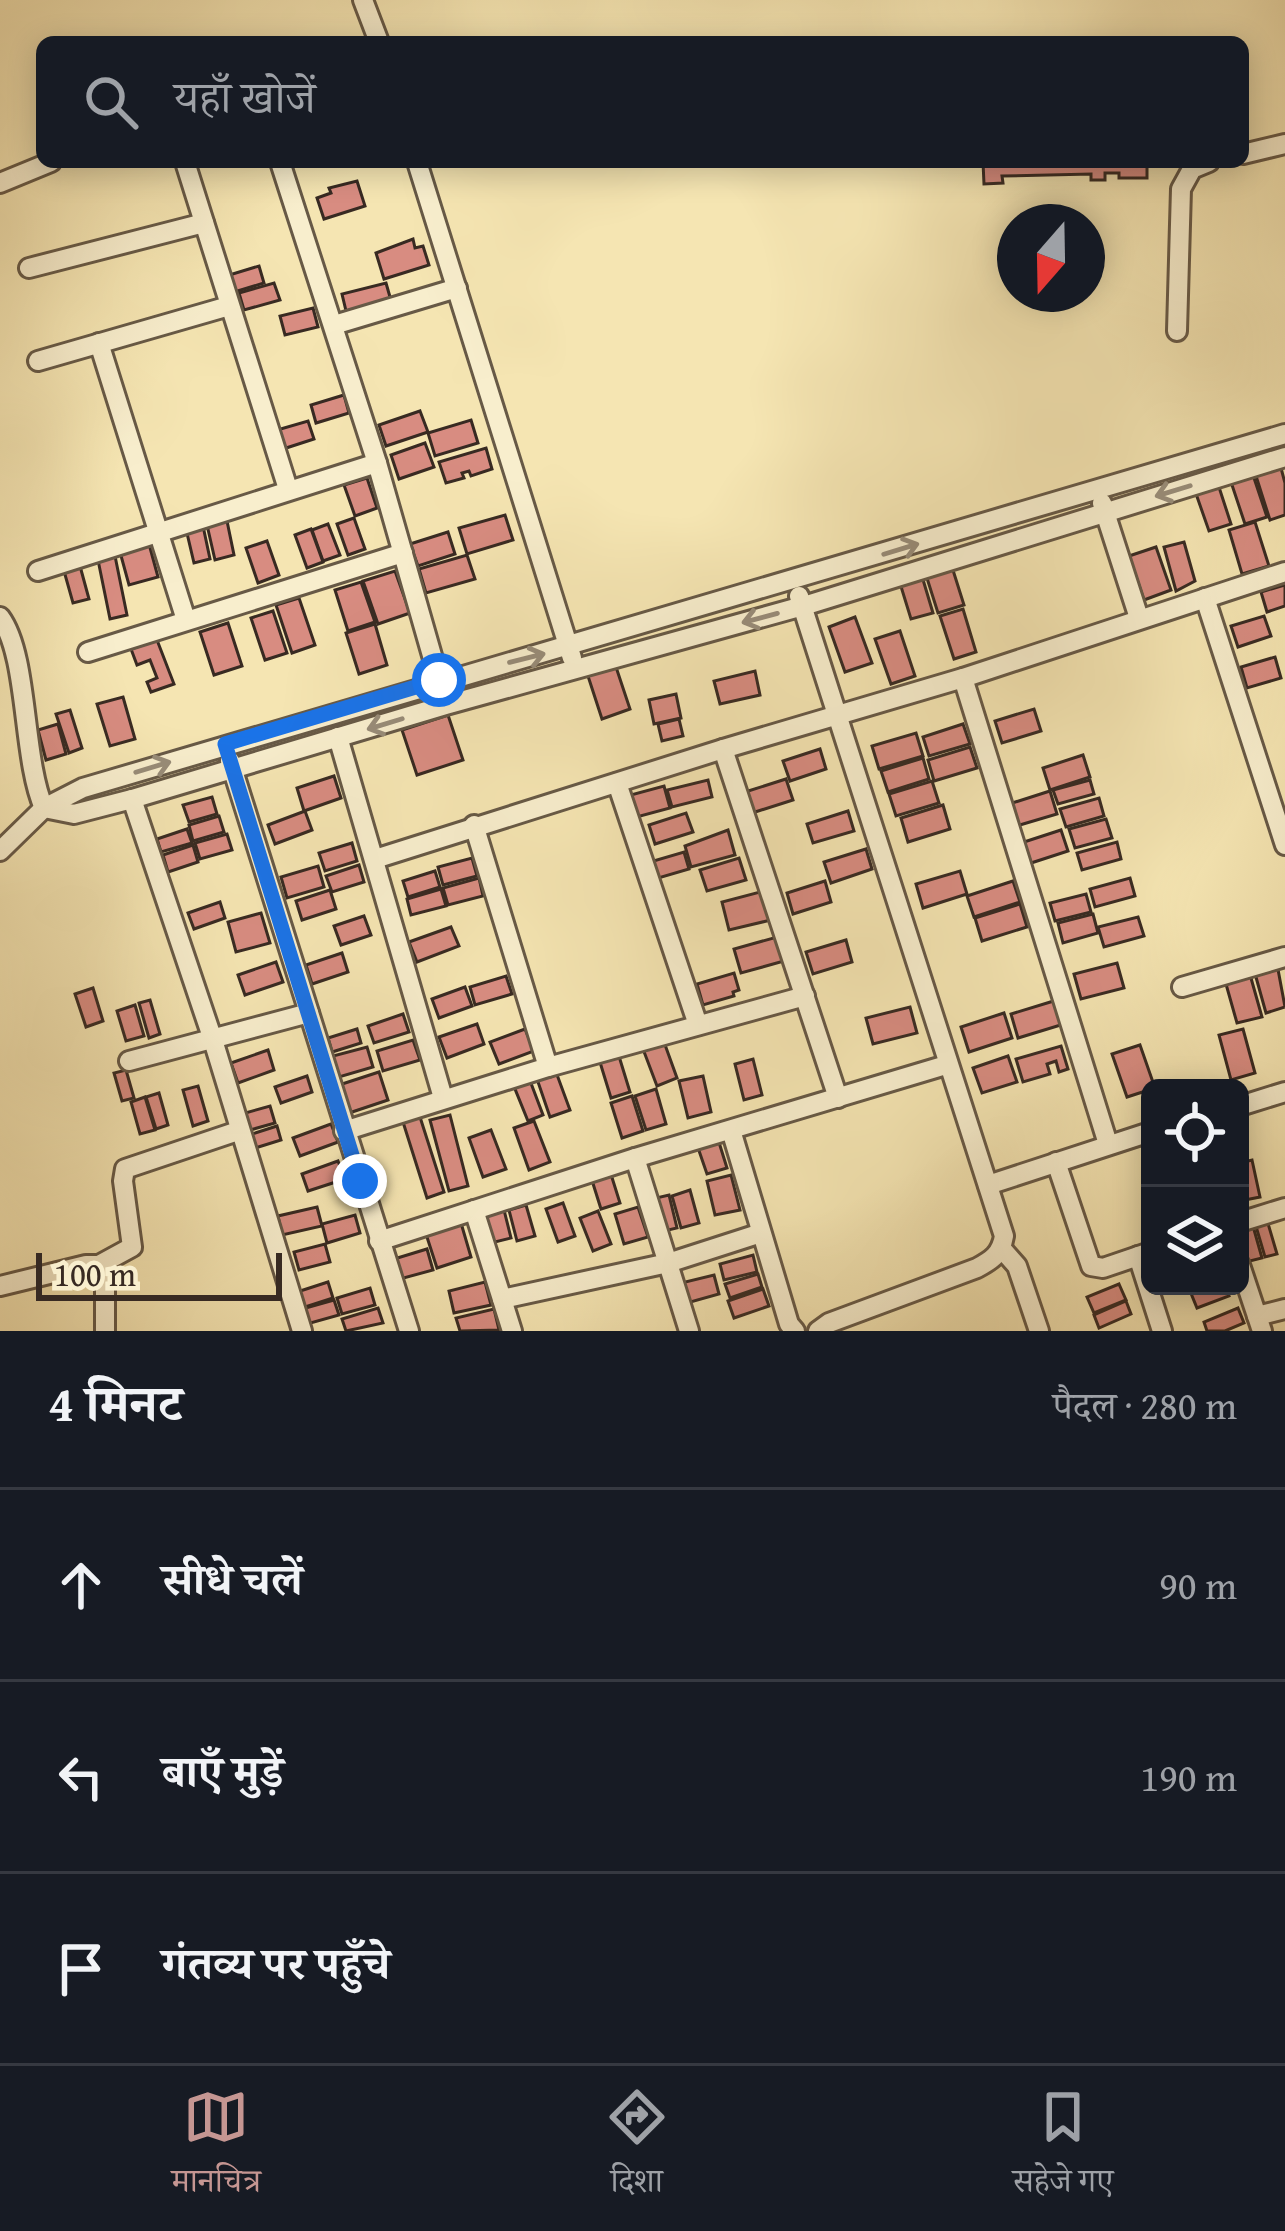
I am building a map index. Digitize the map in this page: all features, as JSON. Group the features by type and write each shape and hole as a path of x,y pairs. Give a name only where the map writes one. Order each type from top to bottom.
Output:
{"street":[{"path":"362,0 377,36"},
{"path":"1249,153 1285,144"},
{"path":"0,183 36,168"},
{"path":"186,168 287,489"},
{"path":"282,168 377,463 439,680"},
{"path":"419,168 575,668"},
{"path":"1177,331 1181,189 1196,168"},
{"path":"28,268 204,224"},
{"path":"334,326 457,288"},
{"path":"38,361 229,306"},
{"path":"99,344 186,620"},
{"path":"0,850 44,808 72,791 1285,434"},
{"path":"44,808 74,814 132,799 802,606 1285,457"},
{"path":"38,571 377,463"},
{"path":"1098,490 1139,618"},
{"path":"88,652 403,554"},
{"path":"375,859 723,748 964,678 1285,572"},
{"path":"795,580 946,1065 1001,1221 1002,1249 1017,1266 1039,1331"},
{"path":"1205,598 1285,845"},
{"path":"0,617 12,646 44,808"},
{"path":"964,678 1108,1144"},
{"path":"338,736 443,1098"},
{"path":"225,744 409,1331"},
{"path":"723,748 838,1097"},
{"path":"617,782 698,1025"},
{"path":"132,799 213,1040 302,1331"},
{"path":"474,825 548,1067"},
{"path":"1183,987 1285,957"},
{"path":"344,1131 548,1067 805,996"},
{"path":"129,1060 309,1013"},
{"path":"380,1241 635,1157 946,1065"},
{"path":"1249,1103 1285,1092"},
{"path":"731,1130 795,1331"},
{"path":"0,1286 86,1264 99,1265 132,1247 125,1168 238,1131"},
{"path":"988,1185 1141,1135"},
{"path":"635,1157 688,1331"},
{"path":"1055,1162 1091,1266 1103,1268 1141,1255"},
{"path":"1249,1219 1285,1208"},
{"path":"473,1210 512,1331"},
{"path":"502,1298 668,1263 761,1233"},
{"path":"818,1331 976,1268 1002,1249"},
{"path":"99,1265 105,1279 105,1331"},
{"path":"1249,1292 1260,1324 1285,1309"},
{"path":"1154,1295 1162,1331"}],"building":[{"path":"983,168 1147,168 1147,178 1119,178 1119,173 1105,173 1105,180 1091,180 1091,174 1002,176 1003,183 984,184"},
{"path":"357,181 365,206 324,219 317,198 331,193 329,188"},
{"path":"413,239 415,248 423,246 429,265 384,279 376,253"},
{"path":"259,266 264,283 231,293 226,276"},
{"path":"274,283 280,300 244,310 239,293"},
{"path":"386,283 392,304 347,315 342,294"},
{"path":"313,308 318,327 285,335 280,316"},
{"path":"344,395 349,413 316,423 311,405"},
{"path":"420,411 428,432 386,446 379,425"},
{"path":"471,420 478,443 435,456 428,433"},
{"path":"308,421 314,439 283,449 277,430"},
{"path":"425,443 434,467 399,479 391,455"},
{"path":"486,448 492,469 471,476 469,471 462,473 464,478 446,483 439,462"},
{"path":"1281,468 1285,515 1270,520 1256,476"},
{"path":"1253,475 1267,517 1245,524 1231,482"},
{"path":"367,478 377,508 355,516 344,485"},
{"path":"1217,481 1231,524 1209,531 1194,488"},
{"path":"505,515 513,540 467,554 459,528"},
{"path":"354,518 365,549 348,555 337,524"},
{"path":"227,521 234,555 215,560 207,525"},
{"path":"1255,522 1269,566 1242,574 1229,530"},
{"path":"328,524 340,555 323,561 312,530"},
{"path":"203,526 210,559 194,563 186,529"},
{"path":"311,529 323,562 307,568 295,535"},
{"path":"448,532 455,554 418,566 410,544"},
{"path":"267,541 279,575 258,583 246,548"},
{"path":"1184,542 1195,581 1176,591 1164,547"},
{"path":"149,544 158,577 129,585 120,552"},
{"path":"1156,547 1171,590 1144,600 1129,556"},
{"path":"467,555 475,579 426,593 419,569"},
{"path":"115,556 127,615 110,619 98,560"},
{"path":"80,566 89,599 73,603 64,571"},
{"path":"952,567 964,605 938,613 926,575"},
{"path":"395,571 410,613 378,624 363,581"},
{"path":"921,573 933,613 911,619 899,580"},
{"path":"361,582 375,622 348,631 335,590"},
{"path":"1285,585 1285,606 1267,612 1261,592"},
{"path":"299,598 315,645 292,653 276,605"},
{"path":"963,609 976,652 954,659 940,616"},
{"path":"273,611 287,653 265,660 251,618"},
{"path":"1264,616 1271,636 1238,647 1231,626"},
{"path":"855,617 872,663 845,672 829,627"},
{"path":"228,623 242,666 214,675 200,632"},
{"path":"375,624 387,665 359,674 346,633"},
{"path":"900,631 915,676 891,684 875,639"},
{"path":"157,640 174,684 151,692 147,682 157,678 150,660 137,665 131,649"},
{"path":"1275,657 1281,678 1247,688 1241,667"},
{"path":"615,664 630,709 602,719 587,673"},
{"path":"755,671 760,695 720,704 714,681"},
{"path":"676,694 681,718 654,724 649,700"},
{"path":"123,697 135,739 110,746 97,704"},
{"path":"1034,709 1041,731 1002,743 995,721"},
{"path":"70,710 82,748 69,753 56,714"},
{"path":"448,715 463,760 417,775 402,730"},
{"path":"679,719 683,736 662,741 658,724"},
{"path":"58,724 66,754 46,760 38,730"},
{"path":"963,724 970,744 929,756 923,737"},
{"path":"916,733 923,756 879,769 872,746"},
{"path":"970,747 977,768 934,781 928,760"},
{"path":"820,749 826,769 790,781 783,761"},
{"path":"1083,755 1090,777 1050,790 1043,768"},
{"path":"923,758 929,779 888,792 881,771"},
{"path":"334,776 341,798 304,811 297,788"},
{"path":"786,779 793,800 752,813 745,792"},
{"path":"708,780 712,797 672,807 667,790"},
{"path":"1090,780 1094,794 1058,804 1053,790"},
{"path":"932,781 939,803 896,816 889,794"},
{"path":"664,786 670,808 633,818 627,796"},
{"path":"1050,791 1057,814 1013,827 1006,805"},
{"path":"212,797 217,814 189,822 183,805"},
{"path":"1099,798 1104,816 1066,827 1060,809"},
{"path":"943,805 950,829 908,842 901,818"},
{"path":"305,811 312,830 275,844 268,825"},
{"path":"848,811 854,831 813,843 807,824"},
{"path":"686,813 693,832 655,844 649,825"},
{"path":"219,816 224,832 193,841 189,825"},
{"path":"1106,819 1112,838 1075,848 1069,829"},
{"path":"187,829 192,843 161,852 157,839"},
{"path":"728,830 735,855 691,867 685,846"},
{"path":"1061,830 1068,851 1031,863 1024,842"},
{"path":"227,834 232,850 200,859 195,843"},
{"path":"1117,842 1121,859 1082,870 1077,853"},
{"path":"352,843 357,861 325,871 319,853"},
{"path":"193,845 198,862 168,872 163,855"},
{"path":"866,849 872,869 831,883 824,862"},
{"path":"684,852 689,869 655,879 650,862"},
{"path":"472,858 477,876 443,885 438,867"},
{"path":"739,858 746,880 707,891 700,870"},
{"path":"359,865 364,882 332,892 326,876"},
{"path":"318,866 324,887 287,898 281,877"},
{"path":"435,871 440,887 408,897 403,881"},
{"path":"960,871 967,894 923,908 916,884"},
{"path":"479,878 483,896 448,905 443,888"},
{"path":"1130,878 1135,896 1095,907 1090,889"},
{"path":"825,881 831,902 793,914 787,893"},
{"path":"1013,881 1020,902 974,917 967,896"},
{"path":"441,889 446,906 411,915 407,899"},
{"path":"330,890 336,909 302,920 296,901"},
{"path":"764,891 771,920 729,930 722,902"},
{"path":"1086,894 1091,912 1055,921 1050,903"},
{"path":"220,902 225,918 194,929 188,913"},
{"path":"1020,904 1027,927 982,941 975,918"},
{"path":"261,913 270,943 236,952 228,922"},
{"path":"1093,914 1098,933 1063,943 1058,923"},
{"path":"364,916 371,935 341,945 334,926"},
{"path":"1138,917 1144,936 1104,947 1098,927"},
{"path":"451,927 459,946 417,962 409,942"},
{"path":"777,937 784,961 741,973 734,949"},
{"path":"846,940 852,962 813,974 806,952"},
{"path":"342,953 348,972 312,984 306,965"},
{"path":"276,962 283,982 245,995 238,975"},
{"path":"1117,963 1124,988 1081,999 1074,974"},
{"path":"1277,964 1285,1007 1266,1013 1254,970"},
{"path":"1249,971 1262,1017 1237,1023 1224,977"},
{"path":"734,973 739,990 734,996 703,1005 697,984"},
{"path":"506,976 512,994 475,1005 470,987"},
{"path":"465,987 472,1006 439,1018 432,999"},
{"path":"93,988 103,1021 86,1027 75,994"},
{"path":"150,1000 160,1034 149,1038 139,1003"},
{"path":"1057,1000 1064,1024 1018,1038 1011,1014"},
{"path":"135,1005 144,1036 126,1041 117,1011"},
{"path":"910,1007 917,1033 873,1044 866,1018"},
{"path":"1004,1013 1012,1038 969,1052 961,1027"},
{"path":"403,1014 409,1032 374,1043 368,1026"},
{"path":"477,1024 484,1044 447,1058 439,1037"},
{"path":"357,1029 361,1043 332,1052 328,1038"},
{"path":"525,1029 534,1051 499,1064 490,1042"},
{"path":"1243,1029 1255,1073 1231,1079 1219,1035"},
{"path":"413,1040 420,1060 383,1071 377,1051"},
{"path":"664,1042 677,1078 657,1086 643,1049"},
{"path":"1140,1045 1152,1079 1141,1079 1141,1092 1127,1097 1112,1054"},
{"path":"1061,1046 1068,1069 1059,1072 1056,1061 1047,1064 1050,1074 1023,1082 1016,1059"},
{"path":"367,1047 373,1067 339,1077 333,1056"},
{"path":"268,1050 274,1070 238,1083 231,1063"},
{"path":"618,1053 630,1092 611,1098 599,1059"},
{"path":"1008,1056 1017,1082 982,1093 973,1068"},
{"path":"753,1059 762,1095 744,1100 735,1064"},
{"path":"126,1070 134,1098 122,1101 114,1073"},
{"path":"379,1072 388,1100 349,1113 339,1085"},
{"path":"556,1072 570,1110 550,1117 537,1079"},
{"path":"307,1076 312,1092 281,1103 275,1087"},
{"path":"703,1076 711,1112 688,1118 679,1081"},
{"path":"529,1078 543,1115 528,1121 513,1084"},
{"path":"198,1086 208,1121 193,1126 183,1090"},
{"path":"656,1089 666,1124 646,1130 635,1096"},
{"path":"159,1093 168,1125 156,1129 146,1097"},
{"path":"632,1096 643,1131 622,1138 611,1103"},
{"path":"145,1097 155,1130 140,1134 131,1102"},
{"path":"270,1106 275,1123 243,1132 238,1115"},
{"path":"450,1115 468,1186 449,1191 430,1120"},
{"path":"420,1117 444,1192 427,1198 403,1122"},
{"path":"534,1121 550,1162 529,1170 514,1128"},
{"path":"331,1124 338,1142 300,1156 293,1138"},
{"path":"277,1126 281,1140 249,1150 246,1136"},
{"path":"491,1130 506,1169 483,1177 469,1138"},
{"path":"717,1136 727,1168 707,1174 696,1142"},
{"path":"338,1161 345,1179 308,1191 302,1174"},
{"path":"1249,1161 1260,1197 1249,1199 1249,1187"},
{"path":"609,1168 620,1203 601,1209 590,1174"},
{"path":"731,1175 740,1210 715,1215 707,1181"},
{"path":"690,1190 699,1223 681,1228 672,1196"},
{"path":"669,1195 677,1228 664,1231 656,1198"},
{"path":"563,1203 575,1236 558,1242 546,1209"},
{"path":"526,1205 535,1236 517,1241 509,1210"},
{"path":"503,1206 511,1238 491,1243 483,1211"},
{"path":"317,1207 322,1226 282,1235 278,1216"},
{"path":"638,1207 648,1237 624,1244 615,1214"},
{"path":"598,1211 611,1244 593,1251 580,1218"},
{"path":"355,1215 360,1233 327,1243 322,1224"},
{"path":"1267,1220 1277,1254 1265,1257 1255,1223"},
{"path":"461,1223 471,1257 437,1268 426,1234"},
{"path":"1253,1226 1262,1258 1249,1261 1249,1227"},
{"path":"325,1244 330,1262 299,1270 294,1252"},
{"path":"427,1249 433,1270 400,1279 394,1259"},
{"path":"753,1255 757,1272 724,1280 720,1264"},
{"path":"758,1274 762,1287 730,1298 725,1284"},
{"path":"714,1275 719,1294 687,1303 681,1283"},
{"path":"328,1282 333,1298 302,1308 297,1292"},
{"path":"485,1282 491,1305 454,1313 449,1291"},
{"path":"1119,1284 1126,1300 1094,1313 1087,1297"},
{"path":"370,1288 375,1305 342,1314 337,1298"},
{"path":"763,1289 769,1306 734,1318 728,1301"},
{"path":"1192,1295 1229,1296 1197,1308"},
{"path":"334,1300 339,1315 307,1324 302,1309"},
{"path":"1126,1301 1131,1314 1099,1328 1094,1315"},
{"path":"378,1308 383,1323 346,1331 342,1319"},
{"path":"1238,1308 1244,1323 1225,1331 1207,1331 1204,1322"},
{"path":"494,1309 499,1330 460,1331 456,1318"}],"route":[{"path":"360,1181 225,744 439,680"}]}
